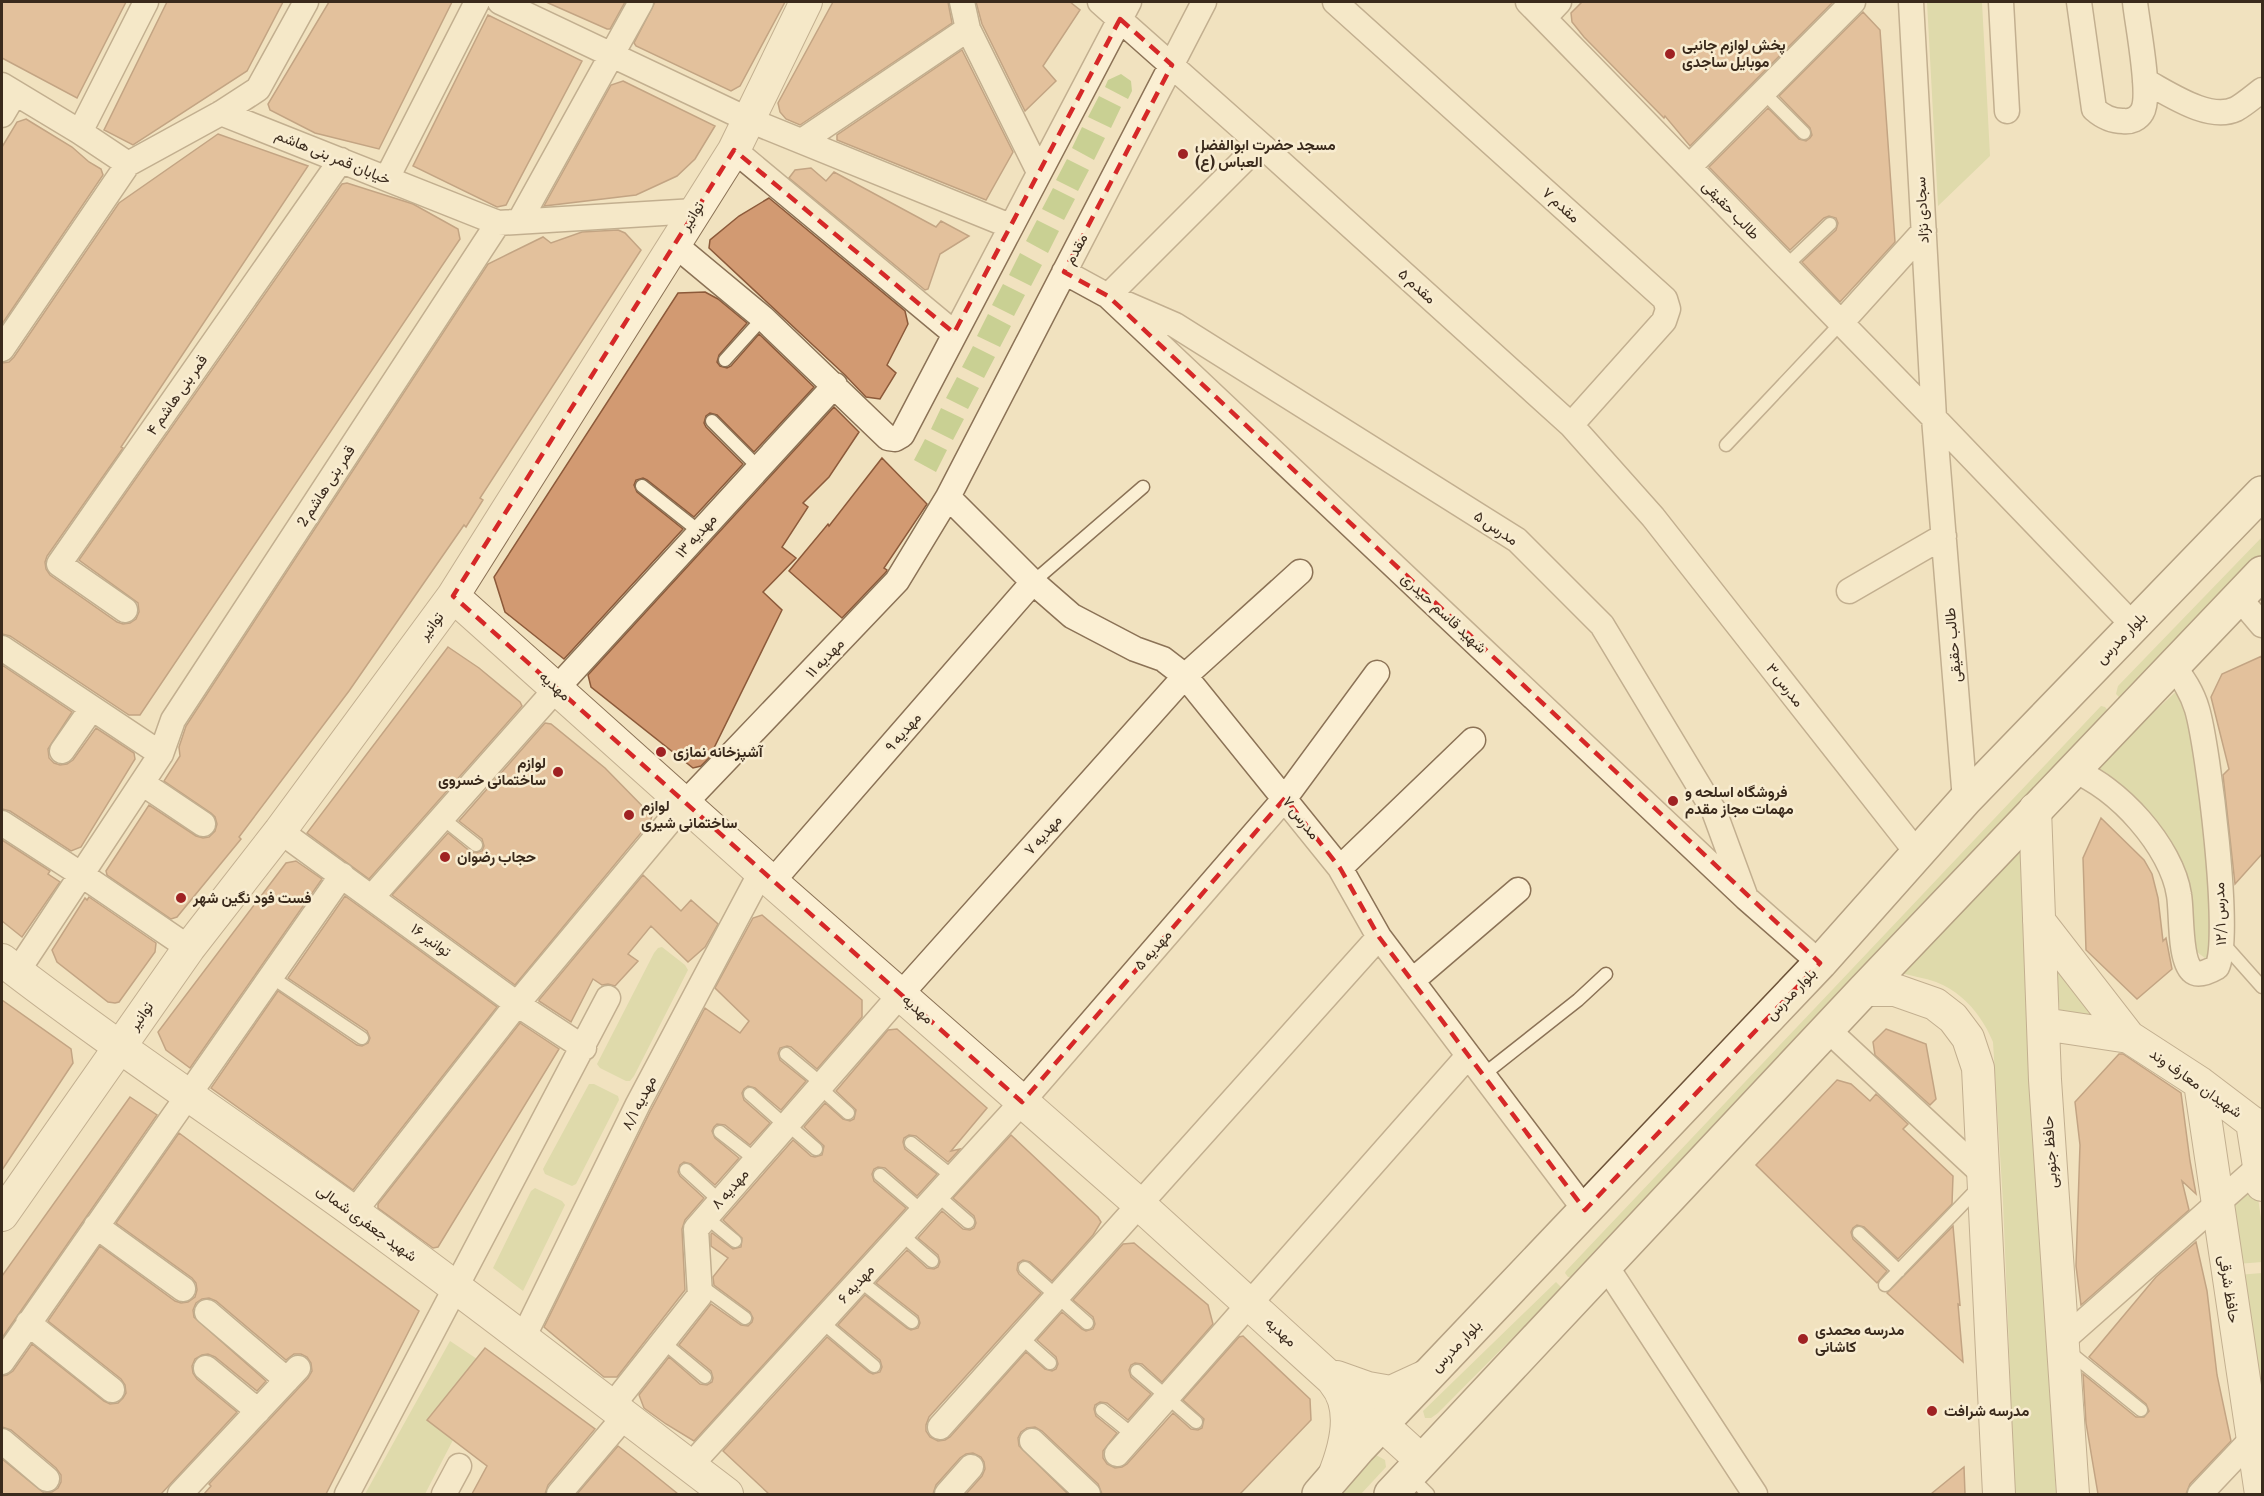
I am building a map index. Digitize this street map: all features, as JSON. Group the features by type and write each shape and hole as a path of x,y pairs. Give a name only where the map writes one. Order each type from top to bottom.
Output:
{"main road":[{"name":"بلوار مدرس","path":"1325,1488 1382,1424 1820,963 1965,800 2262,493"},
{"path":"1413,1481 1605,1266 2035,809 2262,573"}],"street":[{"path":"80,132 146,2"},
{"path":"2,349 128,164 258,89 306,2"},
{"path":"387,178 477,2"},
{"path":"500,2 614,54 749,120 1010,226"},
{"name":"قمر بنی هاشم 2","path":"9,966 82,875 161,754 173,720 567,136 641,2"},
{"name":"توانیر","path":"2,1215 189,948 280,831 453,596 734,150 806,2"},
{"path":"963,2 968,29 1039,172"},
{"name":"مقدم ۵","path":"1100,2 1124,10 1172,66 1570,426 1653,517"},
{"name":"مقدم","path":"948,497 1204,2"},
{"name":"مقدم ۷","path":"1335,2 1665,299 1668,309 1664,321 1570,426"},
{"path":"1689,167 1852,2"},
{"name":"سجادی نژاد","path":"1911,2 1934,418"},
{"path":"2001,2 2007,111"},
{"path":"2079,2 2094,109 2102,117 2114,120 2135,120 2142,112 2145,103 2145,81 2135,2"},
{"name":"طالب حقیقی","path":"1544,7 1689,167 2133,625"},
{"path":"674,244 763,318 888,438 895,439 902,435 1124,10"},
{"path":"802,141 968,29"},
{"path":"2145,81 2194,107 2223,113 2236,109 2262,90"},
{"path":"2,115 8,89 128,164"},
{"name":"خیابان قمر بنی هاشم","path":"221,112 387,178 509,221 695,212"},
{"path":"1108,296 1260,144"},
{"path":"734,150 954,333"},
{"name":"قمر بنی هاشم ۴","path":"125,610 59,564 341,160"},
{"path":"1841,322 1924,231"},
{"name":"شهید قاسم حیدری","path":"1064,272 1108,296 1746,898 1820,963"},
{"name":"مدرس ۵","path":"1108,296 1174,325 1517,540 1602,625 1714,811 1746,898"},
{"name":"مهدیه ۱۳","path":"372,897 557,688 835,385"},
{"name":"طالب حقیقی","path":"1934,418 1965,800"},
{"name":"مدرس ۷","path":"948,497 1033,582 1072,616 1135,649 1163,659 1185,676 1340,868 1379,937 1585,1210"},
{"name":"مهدیه ۱۱","path":"354,1212 517,1004 684,804 889,592 948,497"},
{"name":"مدرس ۳","path":"1653,517 1918,854"},
{"path":"1849,591 1944,536"},
{"name":"مهدیه ۷","path":"901,993 1185,676 1300,572"},
{"name":"مهدیه ۹","path":"766,877 1033,582"},
{"name":"مهدیه","path":"453,596 766,877 1139,1204 1382,1424 1413,1481"},
{"path":"2239,598 2262,625"},
{"path":"2,648 161,754"},
{"name":"مدرس ۱۲/۱","path":"2072,770 2096,782 2127,806 2168,861 2176,878 2184,951 2193,972 2198,974 2217,967 2220,960 2223,920 2204,741 2197,708 2189,689 2173,665"},
{"name":"مهدیه ۵","path":"1022,1102 1285,798 1377,673"},
{"path":"62,751 92,708"},
{"path":"1340,868 1473,740"},
{"path":"142,783 203,824"},
{"name":"حافظ جنوبی","path":"2035,809 2043,1024 2073,1494"},
{"path":"2,823 189,948"},
{"name":"توانیر ۱۶","path":"280,831 517,1004 584,1048"},
{"path":"2,1362 186,1095 342,875"},
{"name":"مهدیه ۸/۱","path":"523,1338 638,1104 766,877"},
{"path":"1412,981 1518,890"},
{"path":"2039,921 2129,1037"},
{"path":"940,1427 1379,937"},
{"name":"شهید جعفری شمالی","path":"9,966 186,1095 354,1212 727,1494"},
{"path":"1864,990 1895,990 1934,1004 1953,1018 1968,1038 1978,1068 1999,1494"},
{"name":"مهدیه ۸","path":"559,1494 619,1411 663,1342 700,1295 696,1229 901,993"},
{"path":"348,1494 455,1287 584,1048 608,998"},
{"path":"2043,1024 2129,1037"},
{"path":"1827,1029 1905,1101 1983,1179"},
{"name":"شهیدان معارف وند","path":"2129,1037 2199,1083 2257,1126"},
{"path":"1116,1454 1468,1056"},
{"name":"حافظ شرقی","path":"2199,1083 2261,1494"},
{"name":"مهدیه ۶","path":"690,1466 1022,1102"},
{"path":"2063,1343 2217,1204 2261,1172 2257,1126"},
{"path":"96,1226 183,1289"},
{"path":"1605,1266 1755,1494"},
{"path":"180,1494 293,1374 207,1312"},
{"path":"28,1323 112,1390"},
{"path":"206,1368 258,1411"},
{"path":"1323,1370 1350,1383 1391,1392 1429,1375"},
{"path":"1323,1370 1337,1386 1345,1408 1347,1432 1342,1456 1325,1488"},
{"path":"2200,1494 2252,1439"},
{"path":"2,1441 47,1479"},
{"path":"1032,1441 1088,1494"},
{"path":"444,1494 459,1466"},
{"path":"947,1494 971,1467"}],"lane":[{"path":"1763,92 1804,133"},
{"path":"1786,266 1830,224"},
{"path":"725,360 763,318"},
{"path":"1725,445 1841,322"},
{"path":"712,421 759,468"},
{"path":"642,486 700,532"},
{"path":"1033,582 1143,487"},
{"path":"442,818 476,845"},
{"path":"2222,942 2262,987"},
{"path":"1483,1075 1578,1000 1606,974"},
{"path":"270,976 362,1038"},
{"path":"786,1054 848,1113"},
{"path":"750,1094 816,1149"},
{"path":"720,1132 756,1160"},
{"path":"911,1143 953,1177"},
{"path":"686,1170 735,1241"},
{"path":"880,1175 968,1222"},
{"path":"1885,1285 1983,1179"},
{"path":"1859,1233 1899,1271"},
{"path":"901,1234 932,1261"},
{"path":"1024,1268 1087,1323"},
{"path":"859,1280 912,1322"},
{"path":"699,1285 744,1318"},
{"path":"822,1322 874,1366"},
{"path":"1021,1337 1050,1363"},
{"path":"663,1342 705,1377"},
{"path":"2063,1343 2141,1410"},
{"path":"1137,1371 1196,1422"},
{"path":"1102,1410 1133,1435"}],"highlighted area":[{"path":"1120,19 1172,65 1064,272 1108,296 1820,963 1585,1210 1379,937 1340,868 1285,798 1022,1102 453,596 734,150 954,333"}],"green space":[{"path":"1927,2 1982,2 1990,156 1938,206"},
{"path":"1121,74 1131,81 1132,91 1128,99 1105,87 1108,80"},
{"path":"1099,96 1121,107 1111,128 1088,117"},
{"path":"1082,127 1105,138 1094,160 1072,148"},
{"path":"1067,159 1089,170 1078,191 1056,180"},
{"path":"1053,188 1075,199 1064,220 1042,209"},
{"path":"1037,220 1059,231 1048,253 1026,241"},
{"path":"1020,253 1042,265 1031,286 1009,275"},
{"path":"1003,284 1025,295 1014,316 992,305"},
{"path":"988,314 1011,326 1000,347 977,336"},
{"path":"973,346 995,357 984,378 962,367"},
{"path":"957,377 979,388 968,409 946,398"},
{"path":"941,408 964,419 953,440 931,429"},
{"path":"925,439 947,450 936,472 914,460"},
{"path":"2262,537 2262,558 2122,700 2116,694 2118,686"},
{"path":"2182,686 2190,701 2216,936 2209,961 2197,952 2192,944 2185,907 2094,768"},
{"path":"2101,706 2110,713 2108,720 1571,1277 1568,1277 1566,1271"},
{"path":"2021,849 2056,1494 2015,1494 2003,1202 1993,1042 1978,1014 1955,992 1936,982 1900,973"},
{"path":"662,947 688,970 634,1076 630,1081 626,1081 600,1068 597,1064 654,953"},
{"path":"2054,952 2104,1019 2061,1021"},
{"path":"589,1084 594,1084 618,1096 619,1100 576,1184 572,1186 545,1174 543,1169"},
{"path":"2255,1178 2262,1225 2262,1262 2237,1264 2229,1235 2235,1197"},
{"path":"535,1188 562,1201 565,1205 523,1291 493,1268 531,1191"},
{"path":"2262,1273 2262,1417 2238,1275"},
{"path":"1556,1282 1561,1287 1560,1290 1438,1413 1431,1418 1425,1418 1423,1411"},
{"path":"450,1341 477,1359 453,1440 425,1494 365,1494"},
{"path":"1376,1455 1385,1460 1386,1467 1361,1494 1338,1494"}],"building":[{"path":"2,2 126,2 77,98 2,58"},
{"path":"167,2 283,2 247,71 133,145 104,130"},
{"path":"329,2 452,2 379,149 315,133 270,110 268,104"},
{"path":"546,2 625,2 610,29 607,29"},
{"path":"655,2 785,2 740,86 731,91 636,46 634,43"},
{"path":"833,2 948,2 952,23 800,125 786,119 780,112 778,103"},
{"path":"976,2 1070,2 1080,10 1043,66 1056,81 1025,111 982,24"},
{"path":"1582,2 1833,2 1690,146 1665,116 1664,118 1572,22 1571,13"},
{"path":"1863,12 1880,30 1895,242 1840,302 1802,262 1836,230 1838,223 1836,218 1829,216 1824,218 1790,250 1709,167 1768,108 1799,139 1806,141 1810,138 1812,135 1810,128 1779,96"},
{"path":"488,15 582,61 506,205 497,207 413,166"},
{"path":"962,50 1013,152 986,200 837,140 837,135"},
{"path":"623,81 715,126 695,159 677,176 636,195 544,206 611,85"},
{"path":"26,119 72,147 101,169 103,175 2,324 2,147 17,122"},
{"path":"218,134 308,166 121,447 123,448 47,556 46,569 50,575 117,622 130,623 136,619 139,612 138,603 79,560 342,184 347,183 413,204 458,229 460,239 140,715 129,715 10,636 2,634 2,363 9,362 14,357 119,203"},
{"path":"811,168 826,181 834,172 936,227 941,221 969,236 940,254 928,289 925,290 789,178 795,170"},
{"path":"769,198 905,311 908,324 887,365 896,373 880,399 866,397 709,248 710,240 739,216"},
{"path":"618,230 625,233 641,250 480,498 483,500 466,527 464,525 349,691 239,837 241,839 177,917 171,919 107,875 106,871 149,805 196,836 209,837 215,831 217,824 211,813 164,781 180,756 179,747 186,726 488,264 543,237 551,243 582,232"},
{"path":"705,292 718,299 747,323 719,355 717,362 720,366 727,368 731,366 759,334 814,387 754,452 717,415 710,413 706,416 704,423 706,427 743,464 694,517 647,480 643,478 636,480 634,485 637,492 683,529 564,659 505,612 494,577 678,293"},
{"path":"834,407 859,432 829,477 803,503 808,507 782,547 796,558 763,592 782,610 709,758 701,766 693,768 591,687 588,675"},
{"path":"882,458 927,504 884,568 886,572 842,618 789,571 828,524 829,526"},
{"path":"448,647 479,668 522,706 369,879 307,833"},
{"path":"2262,656 2262,854 2235,884 2223,775 2229,769 2211,697 2222,674"},
{"path":"2,665 72,712 48,749 49,758 54,763 67,764 73,760 96,728 134,753 135,759 81,847 71,851 10,811 2,809"},
{"path":"545,723 551,724 605,768 652,816 650,822 515,985 392,895 448,833 471,852 482,851 484,846 482,839 459,821"},
{"path":"2101,818 2144,860 2152,874 2158,898 2163,941 2166,938 2172,969 2137,999 2086,950 2083,858"},
{"path":"2,840 50,871 48,874 60,882 22,937 2,921"},
{"path":"296,861 322,879 190,1068 166,1050 158,1032 286,863"},
{"path":"643,875 681,911 691,900 718,924 705,947 688,962 651,926 628,954 638,961 615,986 602,985 593,979 571,1022 539,1000"},
{"path":"345,896 497,1007 353,1190 211,1088 278,991 357,1045 362,1046 368,1043 370,1038 367,1031 288,978"},
{"path":"89,897 156,943 155,952 119,1002 108,1002 57,962 52,950 85,898 87,900"},
{"path":"762,915 862,1000 862,1017 817,1069 791,1047 780,1048 778,1053 780,1060 806,1081 781,1110 755,1088 748,1086 744,1089 742,1093 744,1100 770,1123 750,1145 725,1125 717,1124 714,1127 712,1131 715,1138 739,1158 715,1185 691,1164 684,1162 680,1165 678,1172 680,1176 704,1198 685,1220 682,1229 685,1290 617,1377 604,1377 544,1327 650,1112 705,1008 740,1033 749,1021 715,988 753,918"},
{"path":"2,1000 71,1049 73,1063 2,1170"},
{"path":"520,1023 559,1049 438,1247 433,1248 378,1208 378,1204"},
{"path":"897,1029 987,1108 951,1151 960,1149 948,1162 916,1136 909,1135 904,1138 905,1149 937,1174 917,1196 885,1168 874,1169 872,1174 874,1181 906,1208 694,1441 644,1408 639,1395 669,1357 700,1384 707,1385 712,1382 711,1371 679,1345 711,1304 741,1325 748,1326 752,1322 750,1312 714,1285 713,1277 728,1258 711,1246 711,1234 733,1249 741,1247 742,1238 723,1220 793,1140 811,1156 822,1155 824,1146 804,1127 825,1103 843,1119 850,1121 854,1119 856,1110 836,1091 888,1030"},
{"path":"1886,1029 1926,1044 1936,1099 1930,1105 1875,1055 1873,1042"},
{"path":"2119,1054 2123,1054 2181,1093 2196,1194 2182,1181 2189,1210 2081,1305 2076,1266 2080,1145 2075,1102"},
{"path":"1837,1080 1851,1084 1870,1101 1876,1094 1908,1124 1903,1129 1953,1176 1952,1204 1898,1259 1864,1227 1857,1225 1853,1228 1851,1232 1853,1239 1887,1271 1877,1283 1756,1165"},
{"path":"130,1097 157,1115 2,1338 2,1276"},
{"path":"179,1133 419,1311 326,1494 204,1494 211,1486 209,1484 312,1371 307,1357 294,1354 286,1360 216,1301 209,1298 196,1303 193,1310 194,1317 266,1381 257,1391 215,1357 208,1354 195,1359 192,1366 197,1379 237,1412 161,1494 2,1494 2,1459 44,1493 52,1492 61,1482 61,1475 56,1468 11,1430 2,1427 2,1376 13,1371 32,1344 104,1401 110,1404 118,1403 126,1393 121,1379 48,1321 100,1246 175,1301 188,1302 195,1297 196,1283 192,1278 116,1223"},
{"path":"1011,1135 1101,1222 1093,1235 1052,1281 1030,1262 1023,1260 1018,1263 1019,1274 1041,1293 929,1417 926,1431 930,1437 938,1441 950,1437 1026,1352 1045,1369 1052,1371 1056,1369 1058,1364 1056,1357 1037,1340 1062,1312 1082,1329 1086,1331 1093,1329 1095,1324 1093,1317 1073,1300 1123,1244 1134,1243 1208,1305 1213,1324 1162,1382 1142,1364 1131,1365 1129,1370 1131,1377 1151,1394 1128,1420 1107,1403 1100,1402 1095,1405 1096,1416 1117,1433 1103,1451 1103,1458 1107,1464 1115,1468 1127,1464 1173,1413 1191,1429 1202,1428 1204,1419 1183,1400 1239,1337 1243,1336 1310,1399 1311,1420 1240,1494 1102,1494 1098,1484 1035,1427 1021,1432 1018,1438 1019,1446 1068,1494 966,1494 982,1476 985,1469 981,1457 973,1453 960,1458 936,1485 933,1494 769,1494 723,1451 827,1337 869,1372 873,1374 880,1372 882,1367 880,1360 838,1325 865,1295 907,1328 911,1330 918,1328 920,1323 918,1316 876,1283 907,1250 927,1268 938,1267 940,1262 938,1255 918,1238 942,1211 963,1229 974,1228 976,1223 974,1216 953,1198"},
{"path":"1953,1226 1960,1305 1958,1304 1963,1362 1887,1293"},
{"path":"2196,1242 2207,1291 2217,1375 2231,1441 2190,1484 2186,1494 2098,1494 2086,1423 2083,1374 2136,1417 2144,1417 2149,1411 2146,1404 2089,1357 2156,1277"},
{"path":"485,1348 595,1429 548,1485 545,1494 472,1494 487,1466 427,1420"},
{"path":"618,1446 636,1460 678,1494 577,1494"},
{"path":"1964,1467 1965,1494 1931,1494"}],"place":[{"name":"پخش لوازم جانبی موبایل ساجدی","path":"1670,54"},
{"name":"مسجد حضرت ابوالفضل العباس (ع)","path":"1183,154"},
{"name":"آشپزخانه نمازی","path":"661,752"},
{"name":"لوازم ساختمانی خسروی","path":"558,772"},
{"name":"فروشگاه اسلحه و مهمات مجاز مقدم","path":"1673,801"},
{"name":"لوازم ساختمانی شیری","path":"629,815"},
{"name":"حجاب رضوان","path":"445,857"},
{"name":"فست فود نگین شهر","path":"181,898"},
{"name":"مدرسه محمدی کاشانی","path":"1803,1339"},
{"name":"مدرسه شرافت","path":"1932,1411"}]}
